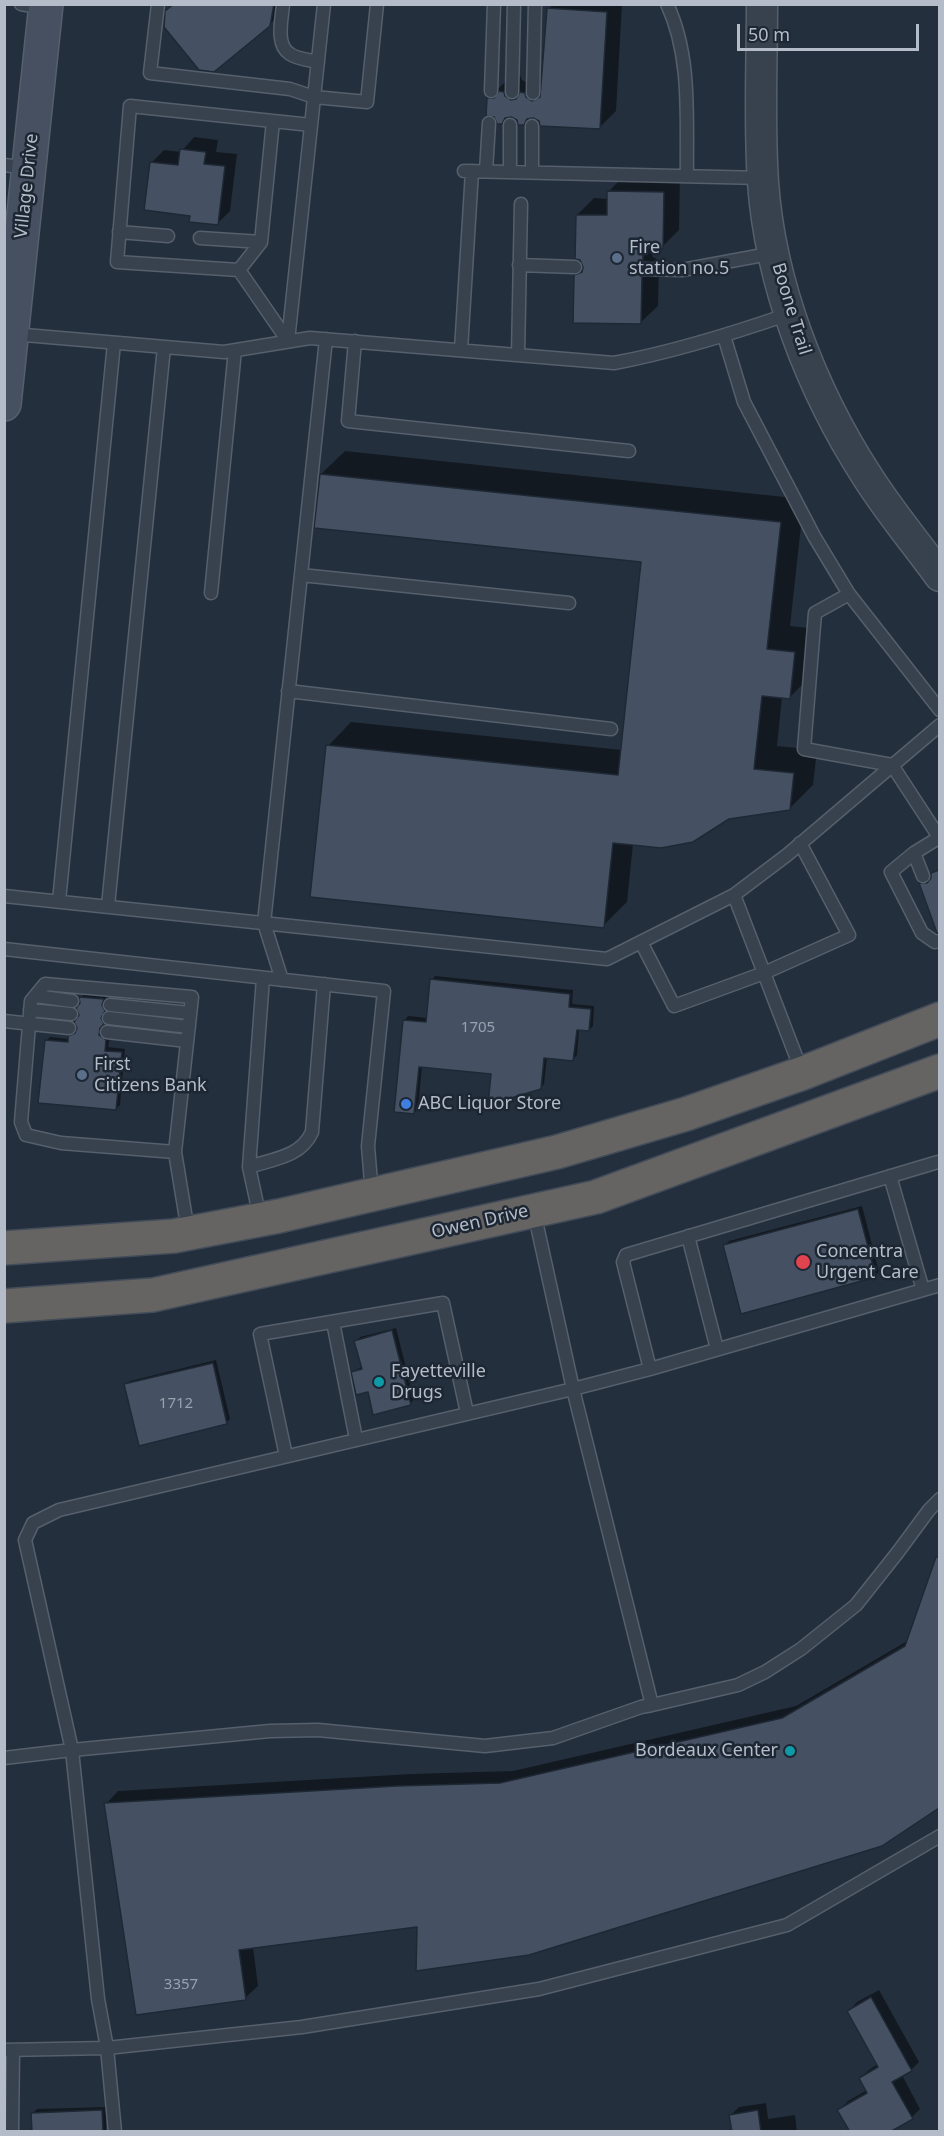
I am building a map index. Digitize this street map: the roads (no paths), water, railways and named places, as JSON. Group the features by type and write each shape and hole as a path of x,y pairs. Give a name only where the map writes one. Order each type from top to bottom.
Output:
{"highway":[{"path":"4,1248 141,1239 188,1233 372,1195 557,1152 686,1114 803,1073 939,1019"},
{"name":"Owen Drive","path":"4,1306 153,1295 596,1197 939,1071"}],"main road":[{"name":"Village Drive","path":"4,404 12,334 17,166 38,6"}],"street":[{"name":"Boone Trail","path":"762,4 760,128 763,178 774,253 790,314 804,354 831,415 867,477 939,576"}],"lane":[{"path":"158,4 150,73 290,89 314,97 367,102 377,4"},
{"path":"283,4 281,37 284,49 290,54 318,62"},
{"path":"288,341 324,4"},
{"path":"491,91 494,4"},
{"path":"512,92 514,4"},
{"path":"533,93 536,4"},
{"path":"667,4 680,38 684,66 687,176"},
{"path":"239,270 117,262 130,106 311,125"},
{"path":"239,270 261,242 273,121"},
{"path":"486,171 489,123"},
{"path":"510,124 510,172"},
{"path":"532,126 532,172"},
{"path":"460,350 468,171 763,178"},
{"path":"518,355 521,204"},
{"path":"119,232 168,236"},
{"path":"200,238 261,242"},
{"path":"643,269 682,270 774,253"},
{"path":"519,265 575,267"},
{"path":"239,270 288,341"},
{"path":"12,334 224,352 310,338 614,363 655,356 790,314"},
{"path":"724,336 744,402 814,536 849,594 939,710"},
{"path":"282,980 264,923 326,339"},
{"path":"355,341 348,421 629,450"},
{"path":"59,901 114,343"},
{"path":"108,906 164,347"},
{"path":"210,593 235,350"},
{"path":"301,575 569,603"},
{"path":"849,594 815,613 804,749 892,765 939,837 914,853 891,872 922,933 935,942 939,941"},
{"path":"288,691 611,729"},
{"path":"4,896 607,958 734,895 800,843 939,725"},
{"path":"641,942 674,1005 764,973 849,935 800,843"},
{"path":"914,853 922,876"},
{"path":"734,895 803,1073"},
{"path":"4,949 384,991 368,1146 372,1195"},
{"path":"260,1219 249,1167 263,978"},
{"path":"175,1152 62,1143 26,1135 21,1122 31,1001 45,984 192,997 175,1152 188,1233"},
{"path":"249,1167 292,1153 307,1144 312,1132 324,984"},
{"path":"35,996 72,1001"},
{"path":"30,1010 71,1014"},
{"path":"189,1027 109,1011 190,1013"},
{"path":"4,1021 69,1028"},
{"path":"107,1032 187,1041"},
{"path":"650,1369 623,1262 626,1255 939,1162"},
{"path":"890,1176 923,1290"},
{"path":"534,1210 573,1389 652,1705"},
{"path":"688,1236 717,1349"},
{"path":"115,2132 107,2048 98,1999 72,1750 25,1540 33,1523 59,1510 650,1369 939,1285"},
{"path":"286,1456 260,1334 443,1303 467,1413"},
{"path":"333,1322 356,1439"},
{"path":"4,1758 270,1731 318,1730 485,1746 553,1738 652,1705 738,1685 765,1672 801,1649 856,1605 939,1499"},
{"path":"12,2132 9,2050 107,2048 302,2027 539,1989 787,1925 939,1836"}],"place":[{"name":"Fire station no.5","path":"617,258"},
{"name":"First Citizens Bank","path":"82,1075"},
{"name":"ABC Liquor Store","path":"406,1104"},
{"name":"Concentra Urgent Care","path":"803,1262"},
{"name":"Fayetteville Drugs","path":"379,1382"},
{"name":"Bordeaux Center","path":"790,1751"}]}
